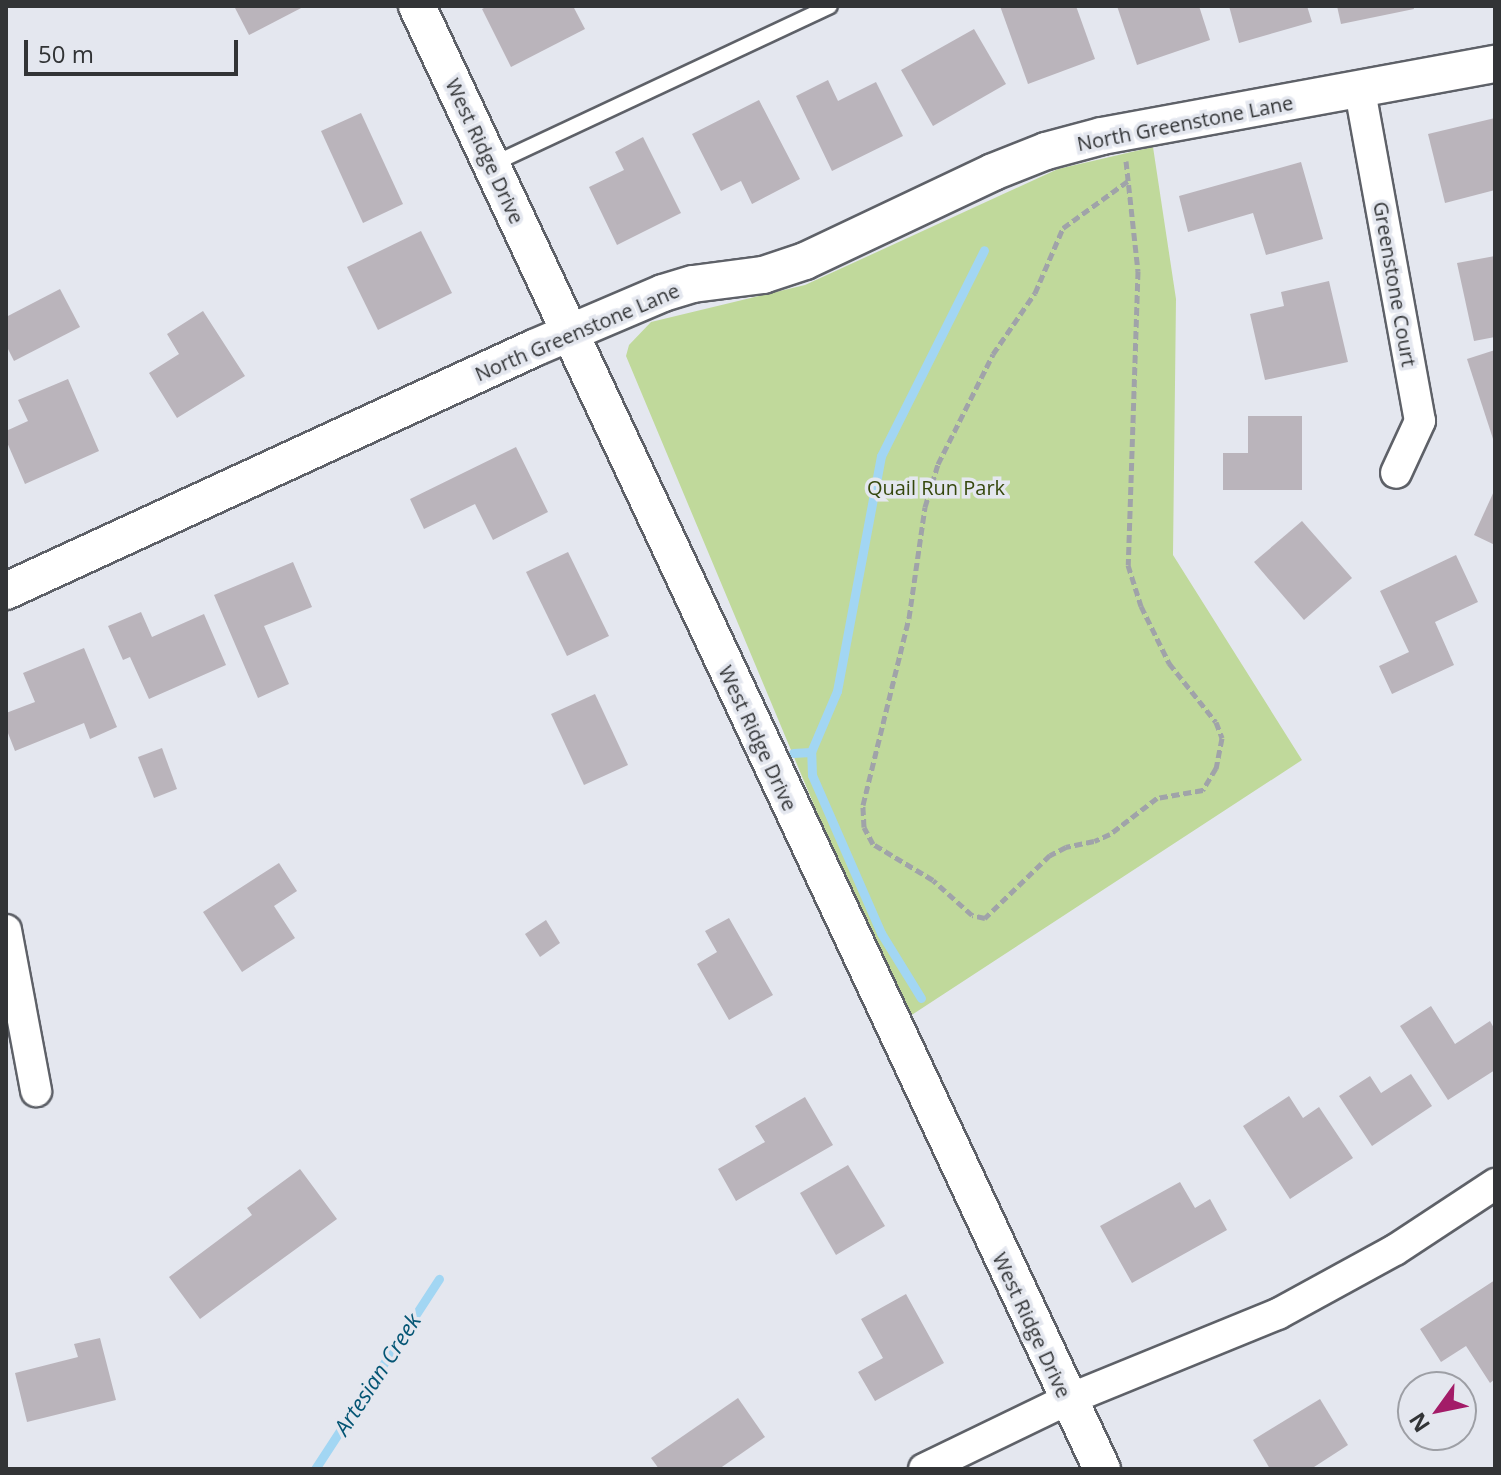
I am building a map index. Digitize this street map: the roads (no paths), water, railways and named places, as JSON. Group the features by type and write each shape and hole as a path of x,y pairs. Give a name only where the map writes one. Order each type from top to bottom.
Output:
{"street":[{"name":"West Ridge Drive","path":"417,6 1067,1400 1102,1469"},
{"name":"North Greenstone Lane","path":"6,591 569,333 663,293 693,284 763,275 805,261 993,172 1046,151 1102,136 1495,64"},
{"name":"Greenstone Court","path":"1360,91 1420,421 1396,473"},
{"path":"6,930 36,1091"},
{"path":"924,1469 1067,1400 1278,1314 1395,1250 1495,1184"}],"lane":[{"path":"491,165 830,6"}],"waterway":[{"path":"921,998 881,933 812,775 811,752 837,691 881,456 984,250"},
{"path":"793,753 811,752"},
{"name":"Artesian Creek","path":"315,1469 439,1279"}],"park label":[{"name":"Quail Run Park","path":"936,487"}]}
